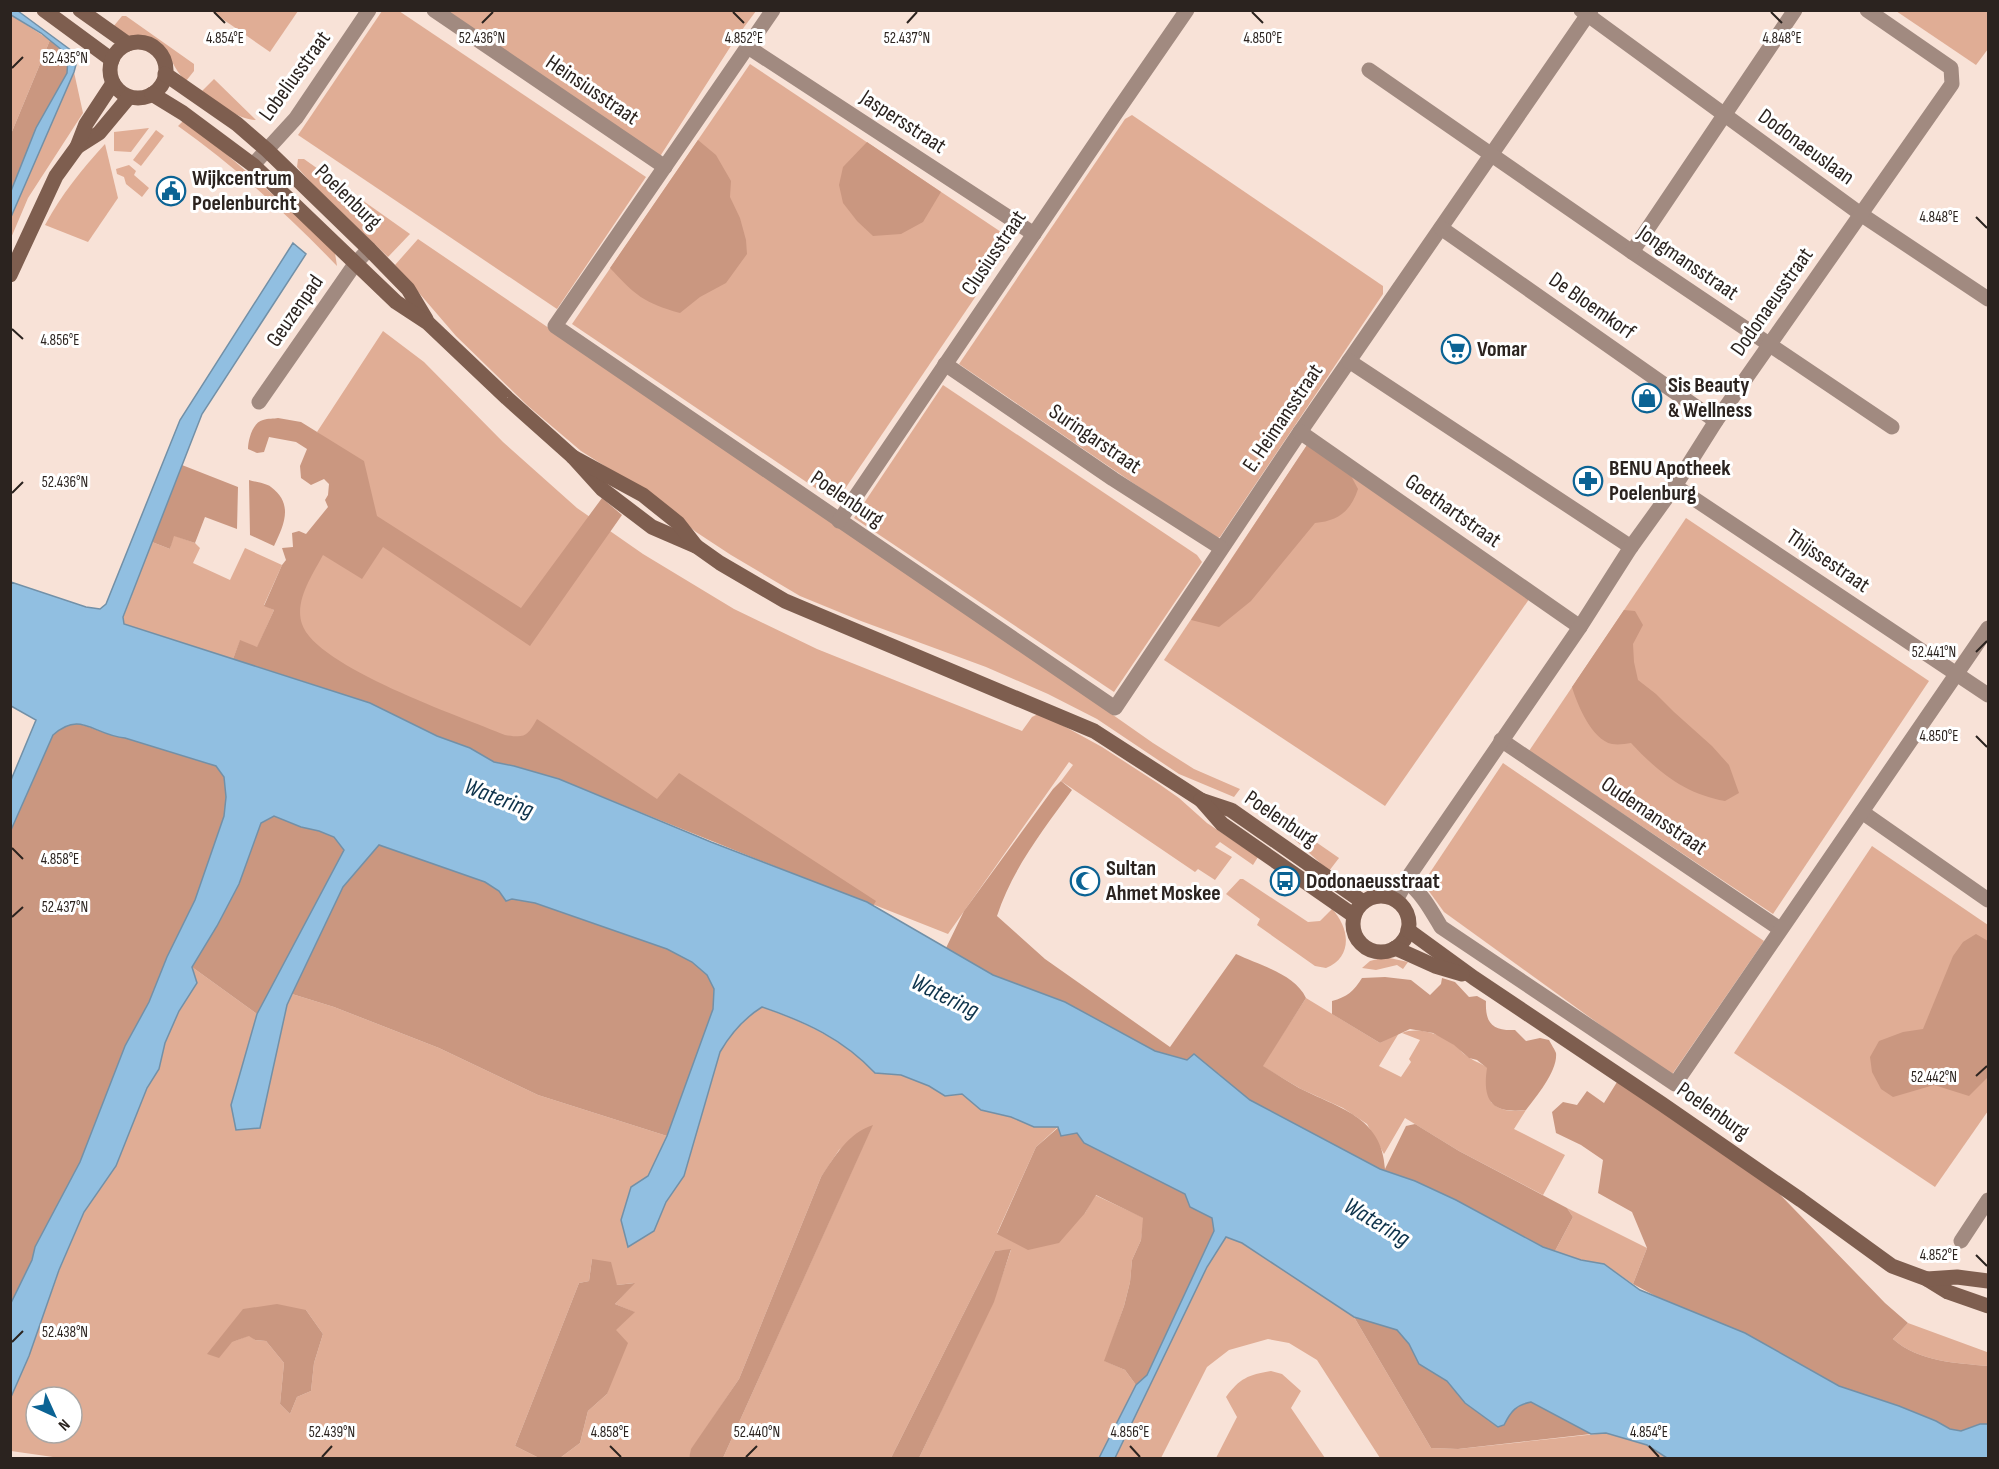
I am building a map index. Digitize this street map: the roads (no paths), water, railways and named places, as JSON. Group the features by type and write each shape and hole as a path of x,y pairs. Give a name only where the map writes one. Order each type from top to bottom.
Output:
{"street":[{"path":"44,10 112,60"},
{"path":"80,10 128,44"},
{"name":"Lobeliusstraat","path":"253,165 296,118 369,10"},
{"name":"Heinsiusstraat","path":"434,10 665,167"},
{"path":"665,167 773,10"},
{"name":"Clusiusstraat","path":"839,520 1187,10"},
{"name":"Dodonaeuslaan","path":"1632,252 1795,10"},
{"name":"Dodonaeusstraat","path":"1396,900 1406,881 1580,627 1716,421 1952,84 1952,68 1867,10"},
{"name":"Dodonaeuslaan","path":"1587,12 1724,116 1862,215 1989,299"},
{"name":"E. Heimansstraat","path":"1114,708 1348,361 1511,128 1587,12"},
{"path":"138,42 147,44 162,56 165,74 163,82 153,94 145,97 129,97 118,90 113,83 110,68 112,60 121,48 128,44 138,42"},
{"name":"Jaspersstraat","path":"748,47 1034,234"},
{"path":"1369,70 1490,155"},
{"name":"Poelenburg","path":"165,74 237,124 267,150 408,289 428,323"},
{"path":"10,275 56,176 77,147 86,124 113,83"},
{"name":"Poelenburg","path":"153,94 183,113 253,165 396,302 428,323 573,457 602,489 631,512 662,532 696,546 720,563 785,601 1094,731 1201,800 1231,810 1363,902"},
{"path":"77,147 99,133 129,97"},
{"name":"Jongmansstraat","path":"1490,155 1892,428"},
{"name":"Poelenburg","path":"665,167 555,326 1114,708"},
{"name":"De Bloemkorf","path":"1441,228 1716,421"},
{"name":"Geuzenpad","path":"259,402 355,264 369,249"},
{"path":"1348,361 1631,547"},
{"name":"Suringarstraat","path":"945,364 1113,479 1221,548"},
{"name":"Goethartstraat","path":"1300,432 1580,627"},
{"name":"Poelenburg","path":"573,457 643,495 678,524 696,546"},
{"name":"Thijssestraat","path":"1675,486 1989,695"},
{"path":"1780,929 1989,628"},
{"name":"Oudemansstraat","path":"1501,740 1780,929"},
{"name":"Poelenburg","path":"1201,800 1222,824 1353,915"},
{"path":"1862,812 1989,900"},
{"name":"Poelenburg","path":"1406,881 1424,899 1441,927 1676,1084 1780,929"},
{"path":"1376,896 1396,900 1407,912 1408,930 1402,942 1387,952 1369,950 1361,945 1353,931 1353,915 1363,902 1376,896"},
{"name":"Poelenburg","path":"1408,930 1474,978 1672,1110 1892,1266 1927,1279 1948,1292 1989,1306"},
{"name":"Poelenburg","path":"1395,948 1435,966 1474,978"},
{"path":"1961,1241 1989,1200"},
{"name":"Poelenburg","path":"1927,1279 1958,1277 1989,1281"}],"water":[{"path":"11,11 18,11 72,51 77,61 11,217 11,191 36,128 67,73 68,58 41,33 11,15"},
{"name":"Watering","path":"293,243 306,254 202,414 123,617 124,624 370,703 437,736 470,748 494,762 559,779 711,842 867,902 993,975 1065,1002 1155,1051 1187,1060 1194,1054 1250,1100 1380,1169 1415,1181 1456,1200 1543,1247 1581,1260 1604,1264 1640,1290 1745,1333 1839,1386 1899,1406 1950,1429 1961,1431 1980,1424 1988,1424 1988,1458 1667,1458 1647,1445 1606,1433 1591,1434 1531,1402 1518,1407 1504,1425 1498,1427 1465,1403 1447,1381 1419,1364 1409,1344 1397,1330 1354,1317 1242,1243 1226,1237 1207,1267 1115,1458 1099,1458 1136,1385 1147,1375 1214,1231 1212,1218 1190,1207 1185,1194 1084,1143 1077,1133 1061,1136 1058,1127 1034,1127 1011,1117 981,1110 962,1094 945,1096 929,1086 901,1075 875,1073 837,1041 794,1019 762,1007 738,1027 720,1052 684,1176 666,1202 654,1231 628,1247 621,1220 631,1187 648,1176 667,1136 713,1009 714,989 707,975 692,962 667,949 535,903 512,899 506,901 499,891 485,882 379,845 343,887 287,1005 260,1128 236,1130 231,1105 257,1014 344,850 334,837 274,816 261,823 239,884 192,967 197,983 179,1011 165,1043 159,1069 147,1088 116,1166 84,1212 59,1270 29,1356 11,1397 11,1303 32,1260 35,1247 80,1162 125,1046 149,1002 167,957 195,900 224,816 226,797 224,777 216,766 88,726 72,724 53,735 11,830 11,780 36,720 11,706 11,582 86,607 100,609 106,604 180,420"}],"place":[{"name":"Wijkcentrum Poelenburcht","path":"171,191"},
{"name":"Vomar","path":"1456,349"},
{"name":"Sis Beauty & Wellness","path":"1647,398"},
{"name":"BENU Apotheek Poelenburg","path":"1588,481"},
{"name":"Sultan Ahmet Moskee","path":"1085,881"},
{"name":"Dodonaeusstraat","path":"1285,881"}]}
